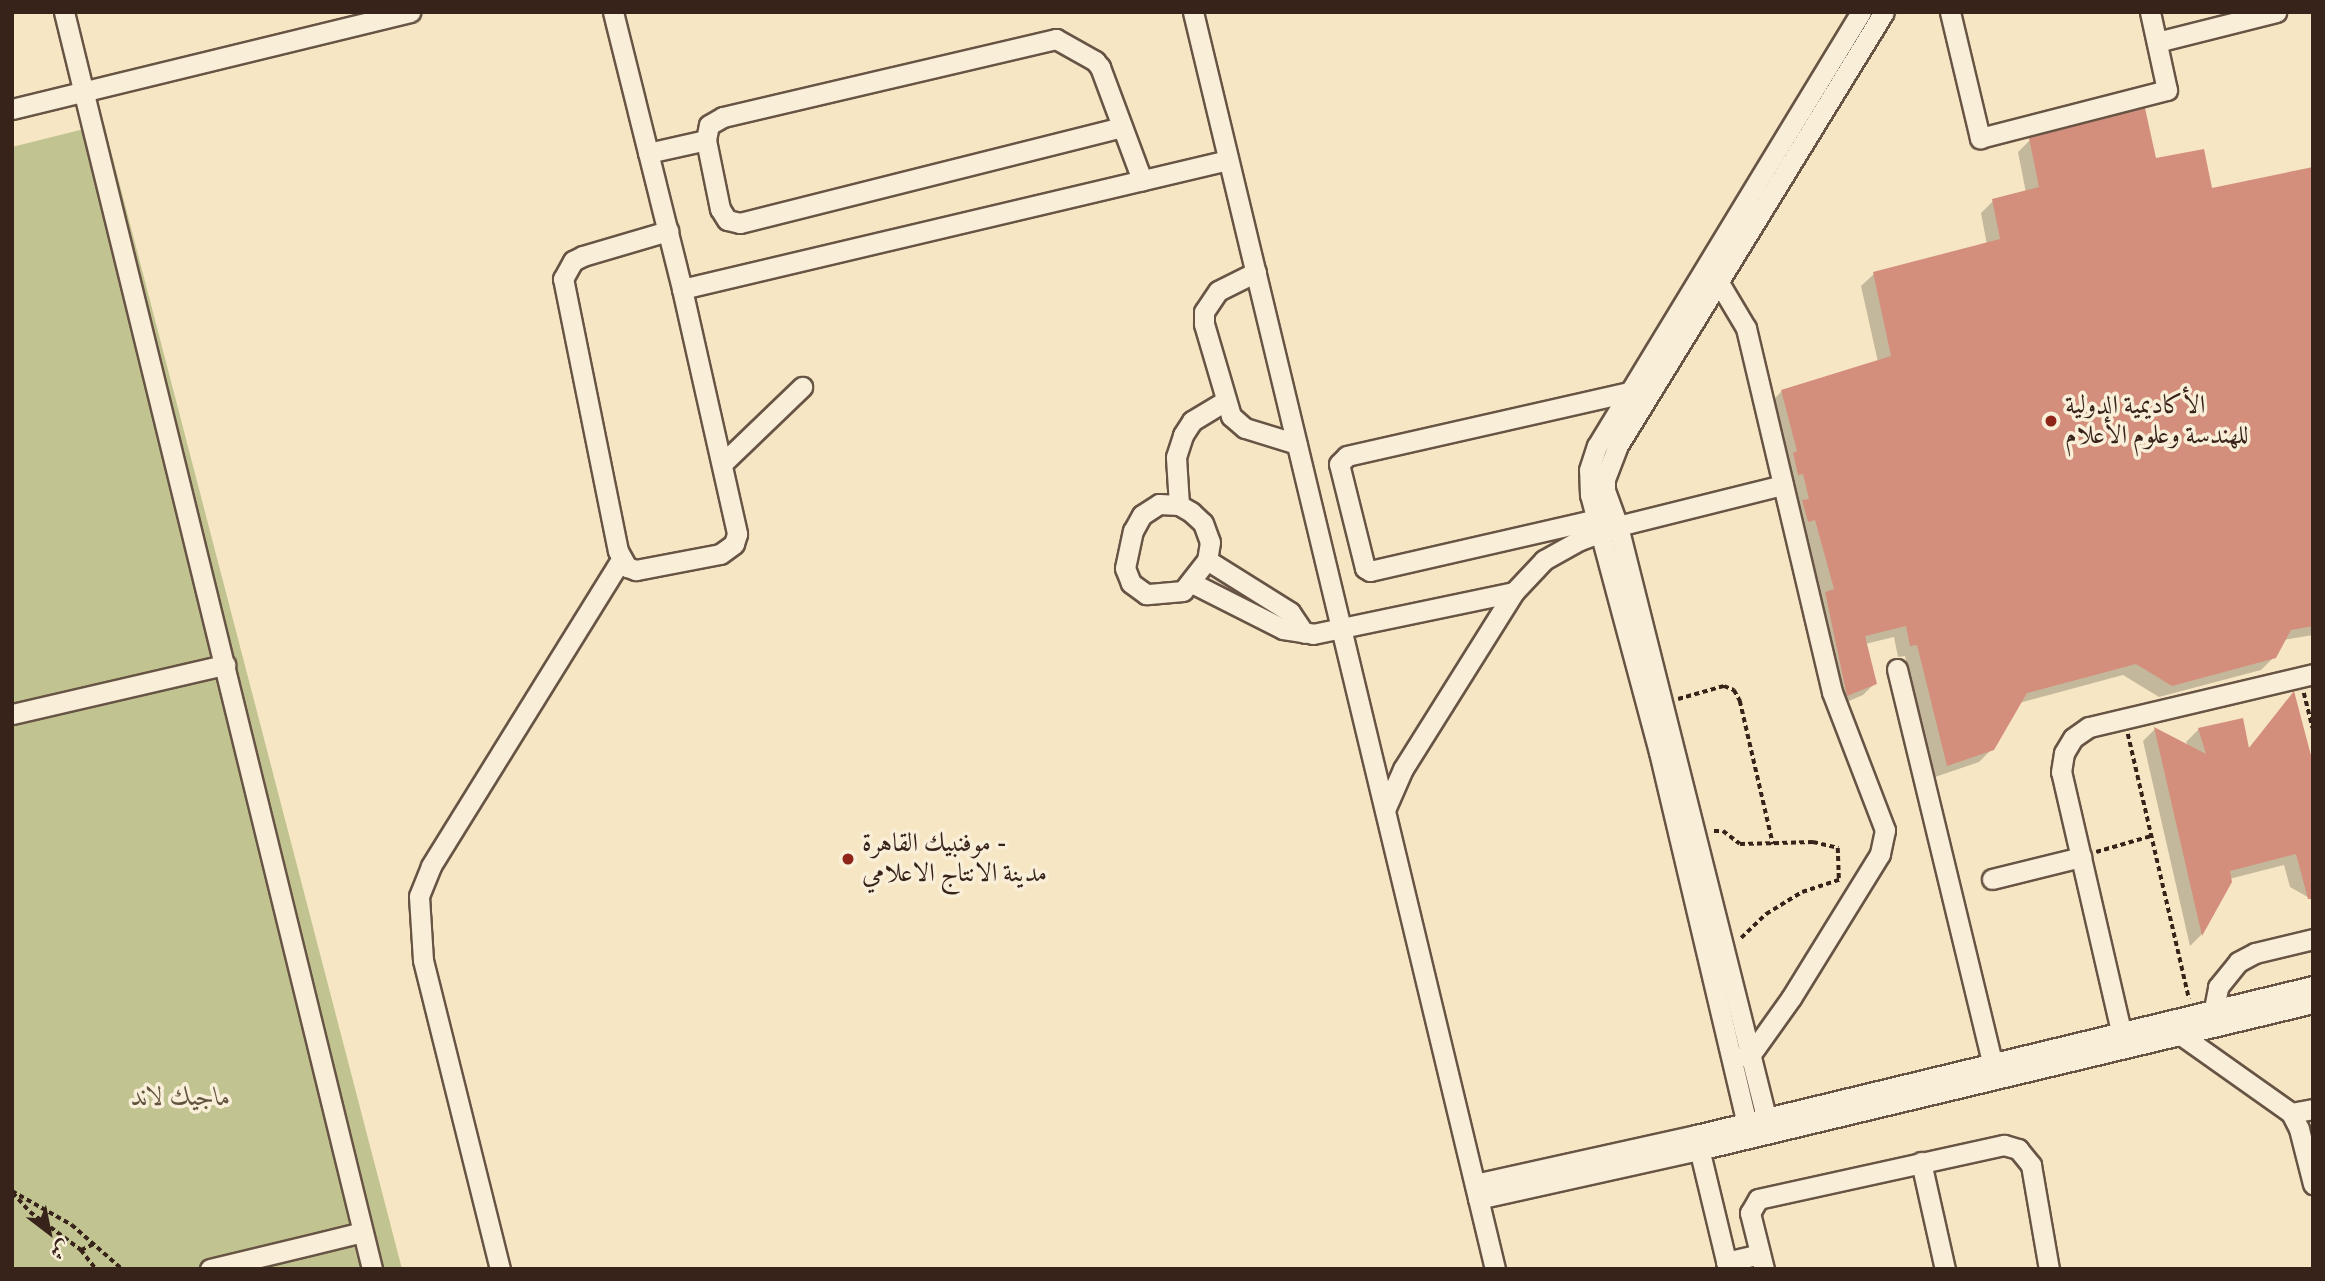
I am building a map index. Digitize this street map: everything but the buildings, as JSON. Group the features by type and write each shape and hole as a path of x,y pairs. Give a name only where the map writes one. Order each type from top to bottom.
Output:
{"street":[{"path":"64,12 372,1269"},
{"path":"12,109 411,12"},
{"path":"613,12 668,231 682,289 737,534 727,551 636,570 627,567 621,560 563,279 573,261 583,256 668,231"},
{"path":"1193,12 1495,1269"},
{"path":"1758,1127 1659,752 1606,526 1605,491 1611,457 1709,279 1753,190 1861,12"},
{"path":"1741,1057 1725,953 1662,703 1606,526 1588,482 1592,457 1632,391 1773,191 1884,12"},
{"path":"1950,12 1980,138 2167,90 2150,12"},
{"path":"2157,42 2276,12"},
{"path":"1122,127 740,223 727,220 719,209 706,140 709,125 723,117 1056,39 1100,66 1142,180"},
{"path":"648,153 706,140"},
{"path":"682,289 1228,160"},
{"path":"1753,190 1773,191"},
{"path":"1256,272 1218,291 1204,312 1204,324 1224,402 1231,416 1245,428 1297,444"},
{"path":"1709,279 1746,328 1832,692 1884,822 1883,846 1864,880 1791,998 1741,1057"},
{"path":"723,463 802,387"},
{"path":"1632,391 1347,456 1339,464 1365,568 1370,571 1606,526 1783,485"},
{"path":"1179,505 1176,457 1183,435 1192,421 1224,402"},
{"path":"1159,504 1179,505 1203,523 1210,542 1207,560 1183,592 1146,594 1131,583 1125,568 1133,531 1142,515 1159,504"},
{"path":"1385,810 1403,769 1514,592 1544,560 1606,526"},
{"path":"500,1269 423,960 419,896 431,866 621,560"},
{"path":"1207,560 1282,606 1304,633"},
{"path":"1192,583 1283,629 1304,633 1341,629 1514,592"},
{"path":"12,715 225,665"},
{"path":"1898,669 1995,1071"},
{"path":"2123,1040 2062,772 2064,753 2073,738 2089,727 2306,676"},
{"path":"1992,879 2081,857"},
{"path":"2208,1017 2218,987 2238,962 2255,953 2313,939"},
{"path":"1476,1191 1697,1142 2123,1040 2313,986"},
{"path":"2123,1040 2181,1035 2208,1017 2313,1003"},
{"path":"2181,1035 2291,1113 2299,1129 2313,1184"},
{"path":"2291,1113 2313,1109"},
{"path":"1697,1142 1727,1265 1762,1262 1750,1213 1758,1199 1997,1145 2011,1146 2024,1153 2033,1172 2049,1269"},
{"path":"1921,1162 1945,1269"},
{"path":"210,1269 363,1232"}],"path":[{"path":"2306,676 2313,728"},
{"path":"1662,703 1724,686 1734,690 1740,701 1773,844"},
{"path":"2124,718 2187,996 2208,1017"},
{"path":"1694,830 1723,831 1740,844 1813,842 1838,848 1839,879"},
{"path":"2081,857 2151,836"},
{"path":"1725,953 1766,914 1802,892 1839,879 1864,880"},
{"path":"12,1191 72,1225 122,1269"},
{"path":"12,1191 30,1212 82,1250 96,1269"},
{"path":"82,1250 94,1244"}],"green space":[{"name":"ماجيك لاند","path":"104,124 402,1269 12,1269 12,147"}],"place":[{"name":"الأكاديمية الدولية للهندسة وعلوم الأعلام","path":"2051,421"},
{"name":"موفنبيك القاهرة - مدينة الانتاج الاعلامي","path":"848,859"}]}
